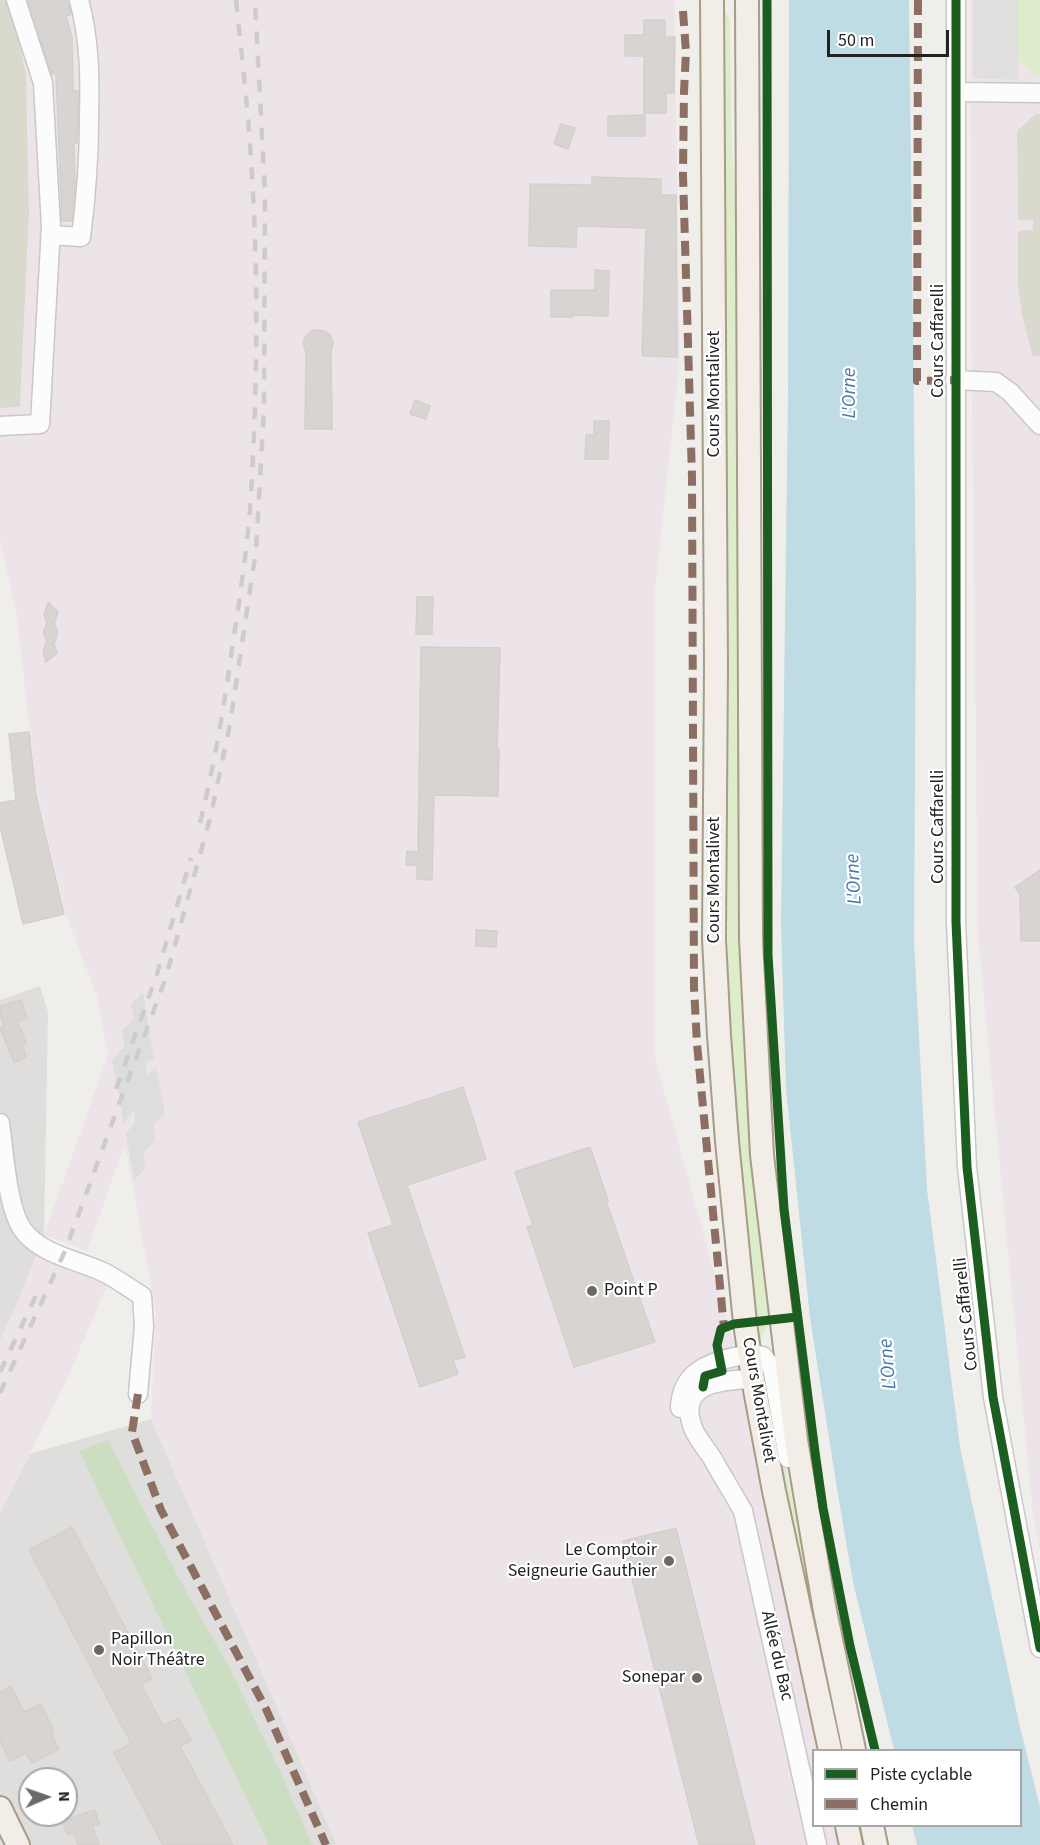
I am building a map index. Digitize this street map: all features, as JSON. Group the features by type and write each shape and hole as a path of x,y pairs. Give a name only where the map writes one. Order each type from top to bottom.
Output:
{"main road":[{"name":"Cours Montalivet","path":"712,0 716,653 714,939 726,1141 753,1379 774,1491 830,1749"},
{"name":"Cours Montalivet","path":"747,0 751,939 762,1155 786,1363 803,1477 825,1611 854,1749"},
{"path":"2,1819 18,1845"},
{"path":"847,1827 851,1845"},
{"path":"872,1827 876,1845"}],"street":[{"path":"5,425 40,424 50,235 43,83 16,0"},
{"path":"50,235 81,237 88,184 90,62 79,0"},
{"name":"Cours Caffarelli","path":"956,0 956,922 967,1167 993,1397 1040,1648"},
{"path":"956,92 1040,93"},
{"path":"955,380 996,382 1031,412 1040,425"},
{"path":"0,1123 12,1201 21,1228 36,1243 50,1251 105,1273 142,1296 144,1326 138,1394"},
{"path":"750,1355 763,1356 772,1368 790,1467 803,1477"},
{"name":"Allée du Bac","path":"719,1473 710,1467 689,1440 680,1414 682,1393 688,1381 702,1367 720,1360 750,1355"},
{"name":"Allée du Bac","path":"753,1379 724,1380 698,1390 690,1412 692,1427 743,1511 812,1818"},
{"name":"Allée du Bac","path":"814,1827 818,1845"}],"shaded area":[{"path":"0,0 7,0 26,75 29,212 20,407 0,408"},
{"path":"7,0 674,0 680,357 655,591 655,1058 742,1373 821,1749 812,1749 812,1827 838,1827 843,1845 337,1845 151,1419 156,1314 125,1144 87,1251 44,1235 108,1055 97,997 66,915 37,793 17,618 0,539 0,408 20,407 29,212 26,75"},
{"path":"970,0 1040,0 1040,1551 1032,1506 978,936"},
{"path":"973,0 1018,0 1018,80 973,78"},
{"path":"1035,114 1040,114 1040,356 1033,356 1022,316 1018,285 1018,231 1033,230 1033,220 1018,220 1017,131"},
{"path":"40,986 48,1012 44,1235 0,1341 0,1000"},
{"path":"37,1253 108,1283 67,1379 0,1513 0,1341"},
{"path":"151,1419 337,1845 0,1845 0,1513 30,1454"}],"green space":[{"path":"1018,0 1040,0 1040,76 1035,76 1018,59"},
{"path":"726,13 730,19 732,150 739,247 769,1314 767,1327 759,1343 756,1334 731,1060 728,989 721,16"},
{"path":"762,1376 767,1381 846,1749 838,1749"},
{"path":"108,1440 182,1584 228,1665 283,1778 312,1845 267,1845 79,1451"}],"water":[{"name":"L'Orne","path":"789,0 909,0 916,594 914,941 927,1189 960,1447 1019,1723 1040,1807 1040,1845 917,1845 912,1827 1022,1827 1022,1749 894,1749 853,1582 810,1318 786,1089 781,924 788,393"}],"pier":[{"path":"143,992 154,1059 147,1062 146,1075 156,1068 165,1114 154,1124 155,1141 144,1151 145,1169 134,1180 126,1134 135,1122 135,1109 124,1123 112,1060 124,1047 122,1030 134,1019 131,1005"}],"building":[{"path":"28,0 67,0 71,14 66,16 72,37 73,91 78,91 72,221 62,221 56,74 52,74"},
{"path":"644,20 665,20 665,37 675,37 674,93 666,93 666,113 644,113 644,56 625,56 625,35 644,35"},
{"path":"645,115 645,136 608,136 608,116"},
{"path":"561,124 575,128 568,149 554,144"},
{"path":"592,177 661,179 661,195 676,195 677,357 642,356 646,228 577,226 576,247 529,246 530,184 592,185"},
{"path":"595,270 609,271 608,316 551,317 551,290 595,290"},
{"path":"313,330 325,331 333,342 331,352 332,429 305,429 306,352 303,343 306,336"},
{"path":"415,400 430,406 426,419 410,414"},
{"path":"594,421 609,421 608,459 585,459 586,435 594,435"},
{"path":"417,597 433,597 432,634 416,634"},
{"path":"48,602 58,612 54,624 58,633 54,643 57,653 46,662 43,650 47,641 43,633 47,623 44,615"},
{"path":"421,647 500,648 498,796 434,795 432,880 417,879 417,865 406,865 407,851 418,852"},
{"path":"29,732 36,795 64,914 23,924 0,826 0,803 16,800 9,734"},
{"path":"1040,870 1040,941 1021,941 1020,895 1015,887"},
{"path":"476,930 497,931 496,947 476,946"},
{"path":"21,1000 27,1018 17,1021 26,1043 22,1045 26,1057 14,1062 0,1028 4,1026 0,1006"},
{"path":"463,1087 486,1159 407,1185 465,1357 453,1360 458,1374 420,1387 368,1233 393,1225 358,1122"},
{"name":"Point P","path":"590,1147 608,1201 606,1201 655,1342 574,1367 527,1227 533,1225 515,1172"},
{"path":"72,1527 152,1678 141,1684 163,1726 179,1718 191,1740 180,1746 233,1845 163,1845 114,1753 131,1743 29,1550"},
{"path":"676,1528 755,1845 699,1845 638,1603 623,1541"},
{"path":"11,1686 24,1712 41,1704 54,1731 51,1733 59,1749 32,1763 26,1753 10,1761 0,1741 0,1692"},
{"path":"95,1810 99,1824 92,1826 99,1845 78,1845 74,1832 67,1835 65,1827 78,1827 78,1816"}],"railway":[{"path":"200,823 222,715 242,580 250,510 254,427 256,343 254,218 249,132 236,0"},
{"path":"0,1393 65,1251 166,977 211,815 230,724 256,550 264,408 265,194 255,0"},
{"path":"116,1089 157,974 191,858"},
{"path":"0,1372 40,1287"}],"marked path":[{"path":"918,0 917,381 955,380"},
{"path":"683,11 686,52 683,175 692,477 694,987 697,1044 724,1328"},
{"path":"138,1394 132,1432 161,1510 266,1709 326,1845"}],"cycle path":[{"path":"767,0 768,955 784,1209 815,1452 823,1508 850,1646 875,1749"},
{"path":"956,0 956,922 967,1167 993,1397 1040,1648"},
{"path":"703,1387 705,1376 722,1371 717,1345 721,1329 734,1324 797,1317"}],"place":[{"name":"Point P","path":"592,1291"},
{"name":"Le Comptoir Seigneurie Gauthier","path":"669,1561"},
{"name":"Papillon Noir Théâtre","path":"99,1650"},
{"name":"Sonepar","path":"697,1678"}]}
